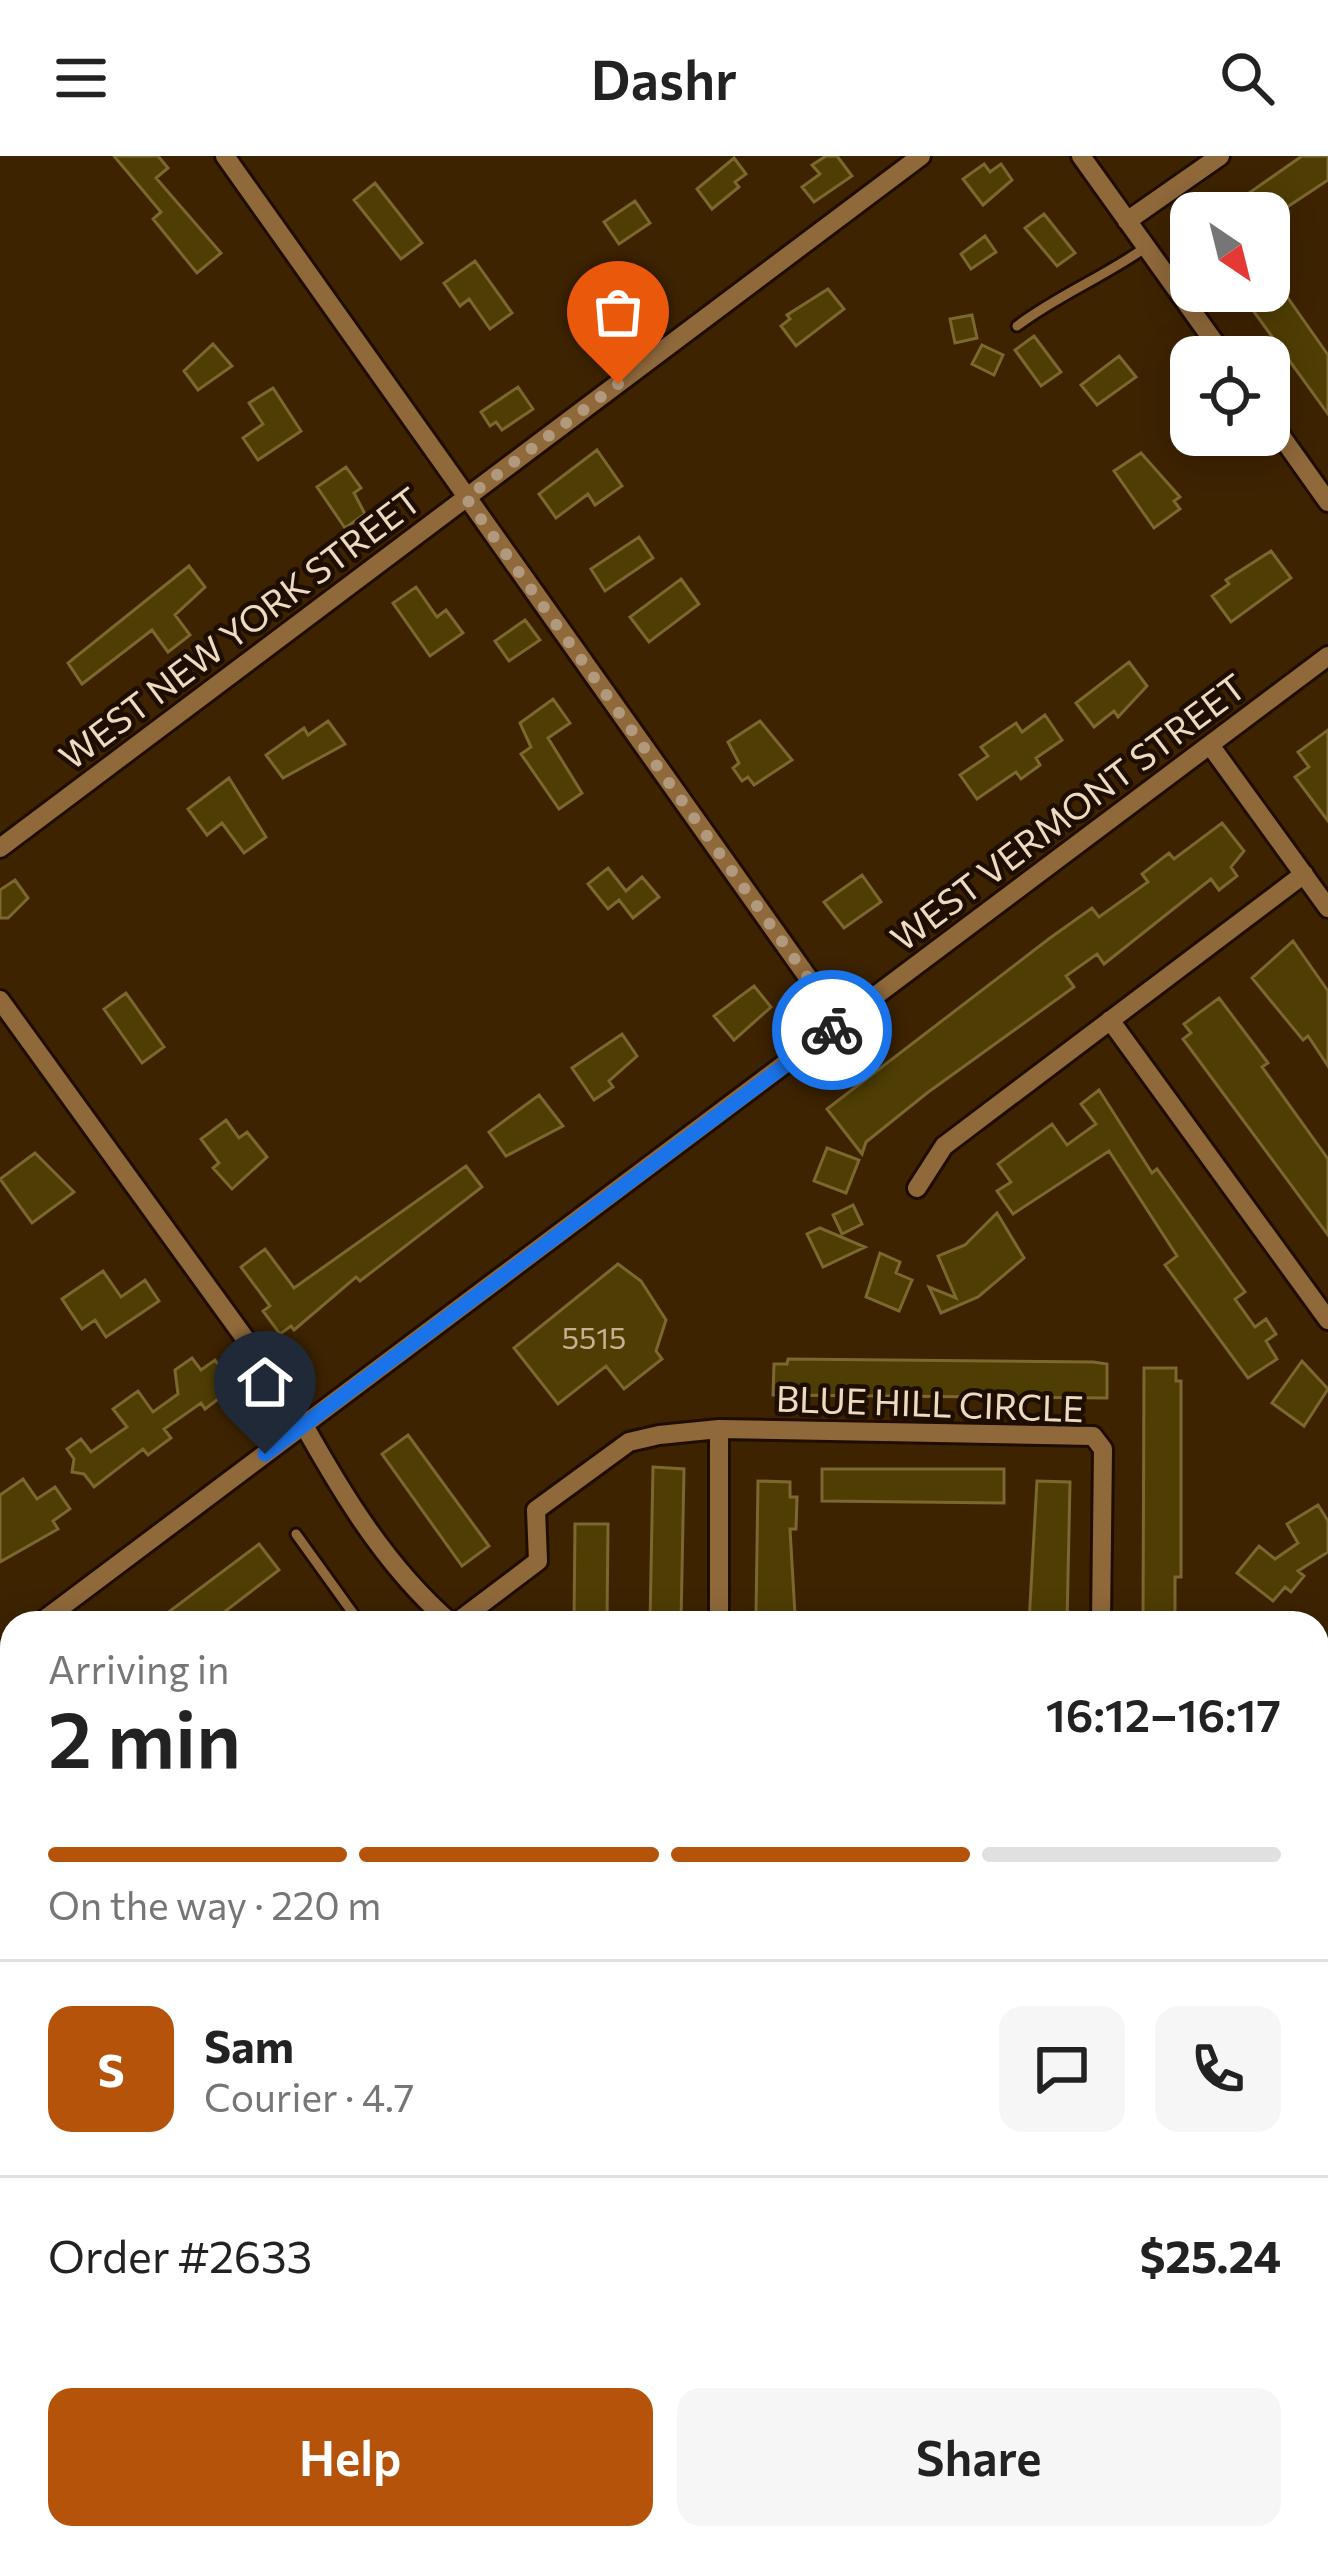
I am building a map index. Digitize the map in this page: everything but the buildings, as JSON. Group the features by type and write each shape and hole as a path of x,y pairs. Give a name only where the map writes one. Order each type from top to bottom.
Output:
{"street":[{"path":"225,156 841,1024"},
{"name":"WEST NEW YORK STREET","path":"0,848 922,156"},
{"path":"1081,156 1210,336"},
{"path":"1127,221 1220,156"},
{"path":"1290,449 1328,502"},
{"name":"WEST VERMONT STREET","path":"56,1611 1328,656"},
{"path":"1210,745 1328,908"},
{"path":"917,1188 944,1146 1304,874"},
{"path":"0,1000 291,1402 399,1569 441,1611"},
{"path":"1110,1020 1328,1320"},
{"path":"469,1611 538,1561 536,1510 629,1442 719,1429 719,1611"},
{"name":"BLUE HILL CIRCLE","path":"719,1429 1093,1436 1103,1449 1101,1611"}],"lane":[{"path":"1017,326 1060,293 1120,266 1146,247"},
{"path":"296,1534 351,1611"}],"way so far":[{"path":"618,384 466,498 841,1024 832,1030"}],"route":[{"path":"265,1454 832,1030"}]}
